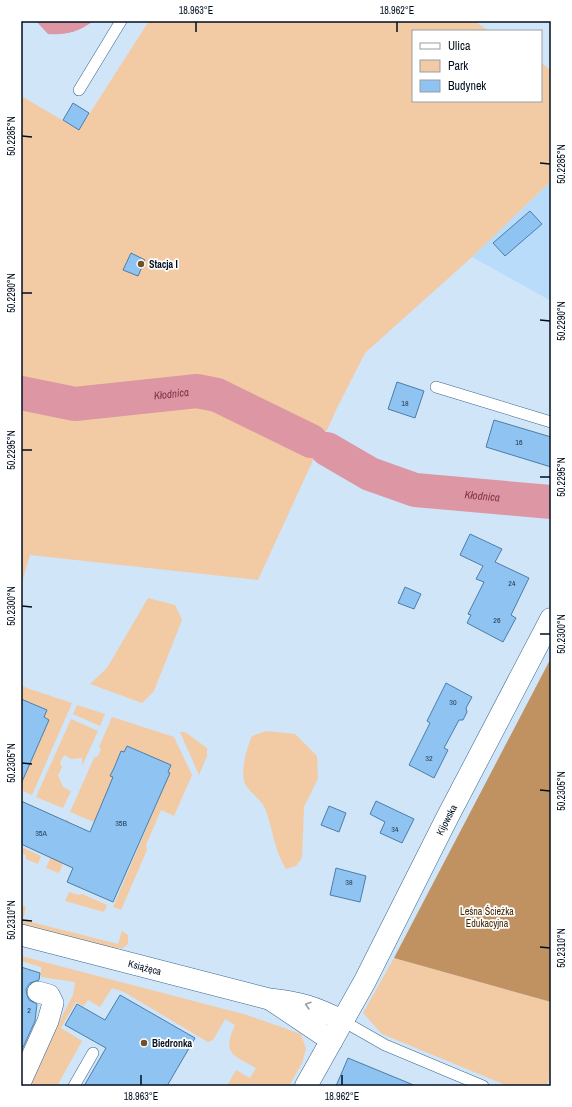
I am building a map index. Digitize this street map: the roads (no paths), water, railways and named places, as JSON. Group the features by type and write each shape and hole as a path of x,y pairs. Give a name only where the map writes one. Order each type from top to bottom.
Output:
{"street":[{"name":"Kijowska","path":"306,1086 343,1021 551,619"},
{"name":"Książęca","path":"21,935 269,998"},
{"path":"21,1081 48,1021 53,1003 49,995 38,992"},
{"path":"269,998 298,1002 317,1008 343,1021"},
{"path":"269,998 332,1041"}],"lane":[{"path":"79,90 121,21"},
{"path":"436,387 551,422"},
{"path":"343,1021 385,1045 483,1086"},
{"path":"74,1086 93,1053"}],"waterway":[{"name":"Kłodnica","path":"21,393 75,404 197,391 217,395 311,441"},
{"name":"Kłodnica","path":"327,449 370,474 415,490 551,502"}],"place":[{"name":"Stacja I","path":"141,264"},
{"name":"Biedronka","path":"144,1043"}],"park label":[{"name":"Leśna Ścieżka Edukacyjna","path":"487,916"}]}
